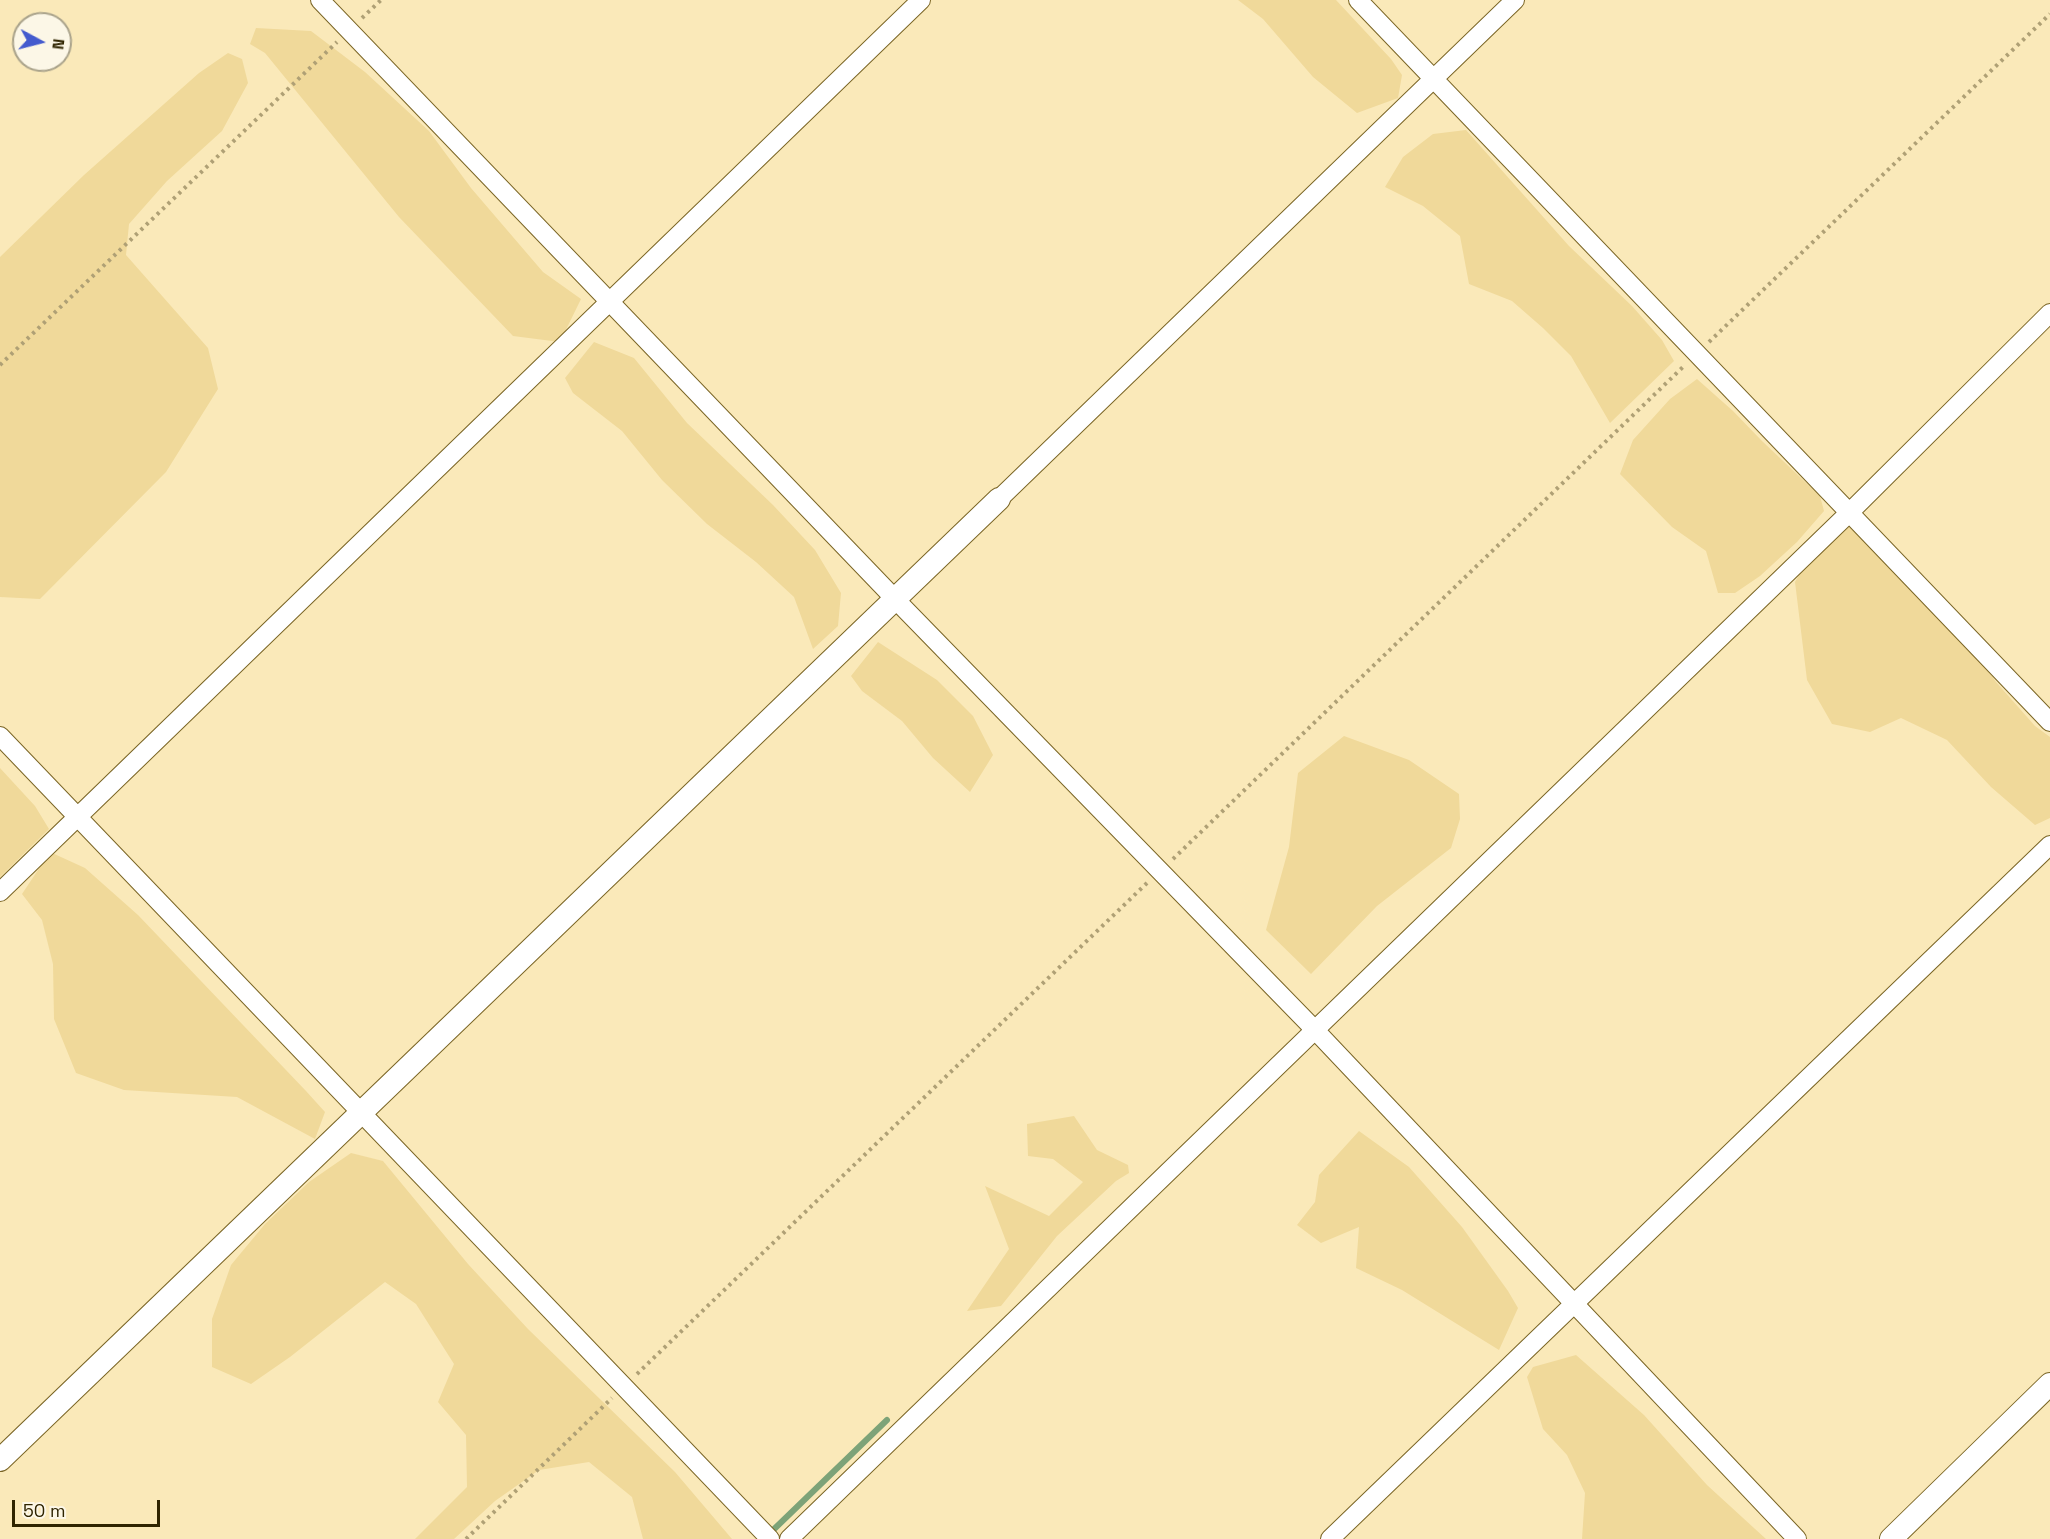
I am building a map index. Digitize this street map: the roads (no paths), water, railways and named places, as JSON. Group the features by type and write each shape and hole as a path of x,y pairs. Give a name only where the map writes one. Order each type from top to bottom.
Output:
{"street":[{"path":"320,0 895,599 1314,1030 1797,1539"},
{"path":"0,892 921,0"},
{"path":"1358,0 2050,722"},
{"path":"0,1460 1515,0"},
{"path":"789,1539 1849,513 2050,313"},
{"path":"0,736 770,1539"},
{"path":"1330,1539 2050,845"},
{"path":"1891,1539 2050,1384"}],"waterway":[{"path":"769,1534 887,1420"}]}
